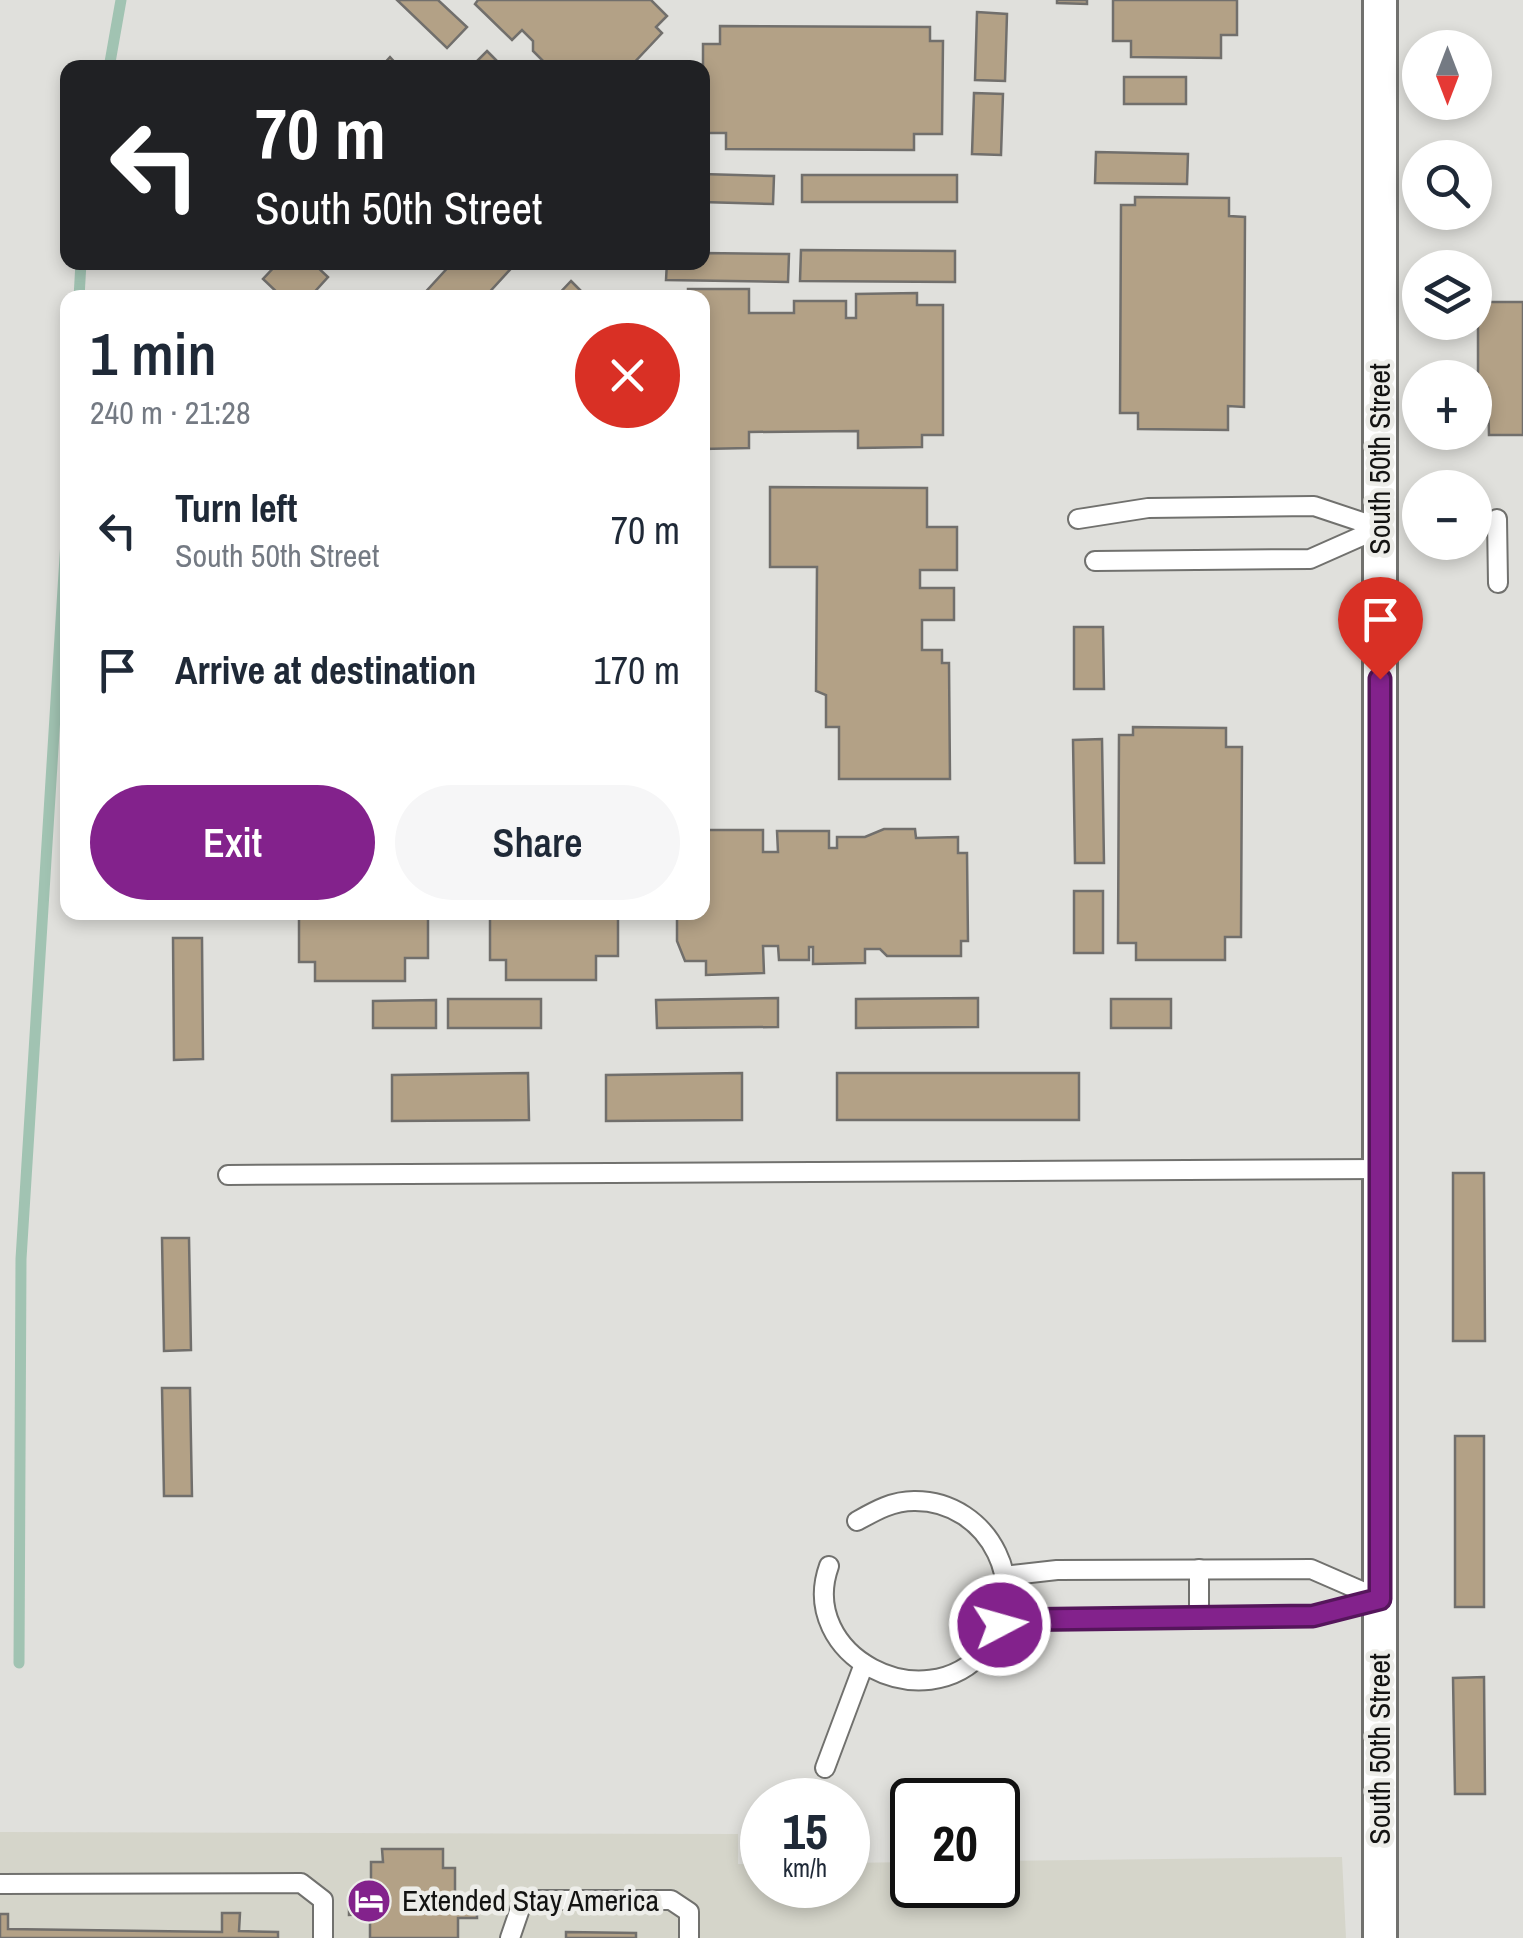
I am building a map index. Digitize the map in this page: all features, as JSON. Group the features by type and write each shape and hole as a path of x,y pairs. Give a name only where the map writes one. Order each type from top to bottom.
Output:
{"street":[{"name":"South 50th Street","path":"1380,0 1380,1938"}],"lane":[{"path":"1078,519 1148,508 1314,506 1380,528"},
{"path":"1497,519 1498,582"},
{"path":"1096,561 1310,559 1380,528"},
{"path":"228,1175 1382,1170"},
{"path":"829,1566 825,1602 834,1630 851,1654 864,1664 904,1681 934,1680 961,1669 984,1650 1001,1620 1007,1596 1004,1566 991,1539 970,1518 943,1504 913,1500 883,1506 857,1522"},
{"path":"1004,1576 1056,1570 1311,1569 1380,1599"},
{"path":"1199,1570 1200,1620"},
{"path":"1001,1620 1313,1616 1380,1599"},
{"path":"825,1768 864,1664"},
{"path":"0,1884 301,1883 322,1900 323,1938"},
{"path":"510,1938 523,1900 671,1900 689,1912 690,1938"}],"shaded area":[{"name":"Extended Stay America","path":"0,1832 738,1834 740,1908 870,1908 870,1863 890,1862 890,1908 1020,1908 1020,1861 1342,1857 1346,1938 0,1938"}],"building":[{"path":"397,0 438,0 467,27 447,48"},
{"path":"478,0 651,0 667,16 656,27 662,33 637,60 542,60 533,51 533,41 522,30 512,40 475,4"},
{"path":"1087,0 1087,4 1057,3"},
{"path":"1113,0 1237,0 1237,35 1221,35 1221,58 1131,57 1131,41 1113,41"},
{"path":"977,12 1007,14 1005,81 975,80"},
{"path":"720,26 930,27 930,41 943,41 942,134 914,134 914,150 726,149 726,133 710,133 710,60 703,60 703,44 720,44"},
{"path":"487,51 496,60 478,60"},
{"path":"1124,77 1186,77 1186,104 1124,104"},
{"path":"974,93 1003,94 1001,155 972,154"},
{"path":"1096,152 1188,154 1187,184 1095,183"},
{"path":"710,174 774,176 773,204 710,202"},
{"path":"802,175 957,175 957,202 802,202"},
{"path":"1135,197 1229,198 1229,216 1245,217 1244,407 1228,406 1228,430 1138,429 1138,413 1120,413 1121,205 1135,205"},
{"path":"801,250 955,251 955,282 800,281"},
{"path":"710,253 789,254 788,282 666,280 667,270 710,270"},
{"path":"271,270 321,270 328,277 316,290 275,290 263,279"},
{"path":"446,270 510,270 491,290 427,290"},
{"path":"571,281 580,290 563,290"},
{"path":"749,289 749,313 794,313 794,301 846,301 846,318 856,318 856,294 917,293 917,305 943,305 943,435 922,435 922,447 858,448 858,431 749,432 749,448 710,449 710,290 688,290"},
{"path":"1492,302 1523,302 1523,435 1492,435 1492,360 1478,360 1478,340 1492,340"},
{"path":"770,487 927,488 927,527 957,527 957,570 920,570 920,588 954,588 954,620 922,620 922,650 942,650 942,663 949,663 950,779 839,779 839,727 826,727 826,695 816,691 817,567 770,567"},
{"path":"1074,627 1103,627 1104,689 1074,689"},
{"path":"1133,727 1226,728 1226,747 1242,747 1241,937 1225,937 1225,960 1136,960 1136,943 1118,943 1119,735 1133,735"},
{"path":"1102,739 1104,863 1075,863 1073,740"},
{"path":"884,829 915,829 916,838 958,837 958,853 967,853 968,941 961,941 961,956 887,956 880,949 865,949 865,963 813,964 813,947 809,947 809,960 779,960 778,946 763,946 764,973 706,975 706,961 685,961 677,941 677,920 710,920 710,830 763,830 763,852 778,852 777,831 829,831 829,848 837,848 837,837 865,837"},
{"path":"1074,891 1103,891 1103,953 1074,953"},
{"path":"299,920 428,920 428,958 405,958 405,981 315,981 315,962 299,962"},
{"path":"490,920 618,920 618,956 596,956 596,980 506,980 506,960 490,960"},
{"path":"173,938 202,938 203,1059 174,1060"},
{"path":"778,998 778,1027 657,1028 656,1000"},
{"path":"978,998 978,1027 856,1028 856,999"},
{"path":"448,999 541,999 541,1028 448,1028"},
{"path":"1111,999 1171,999 1171,1028 1111,1028"},
{"path":"436,1000 436,1028 373,1028 373,1001"},
{"path":"528,1073 529,1120 392,1121 392,1075"},
{"path":"742,1073 742,1120 606,1121 606,1075"},
{"path":"837,1073 1079,1073 1079,1120 837,1120"},
{"path":"1453,1173 1484,1173 1485,1341 1453,1341"},
{"path":"162,1238 189,1238 191,1350 164,1351"},
{"path":"162,1388 190,1388 192,1496 164,1496"},
{"path":"1455,1436 1484,1436 1484,1607 1455,1607"},
{"path":"1484,1677 1485,1794 1455,1794 1453,1678"},
{"path":"382,1849 443,1849 443,1868 455,1868 455,1900 477,1900 477,1918 458,1918 458,1938 370,1938 370,1914 349,1915 349,1897 371,1897 371,1862 383,1862"},
{"path":"222,1913 240,1913 239,1931 278,1932 278,1938 0,1938 0,1914 8,1914 8,1929 222,1932"},
{"path":"566,1932 636,1933 636,1938 566,1938"}],"waterway":[{"path":"110,60 121,0"},
{"path":"79,290 81,270"},
{"path":"19,1663 21,1259 60,637"}],"place":[{"name":"Extended Stay America","path":"369,1901"}],"route":[{"path":"1000,1625 1001,1620 1313,1616 1380,1599 1380,679"}]}
